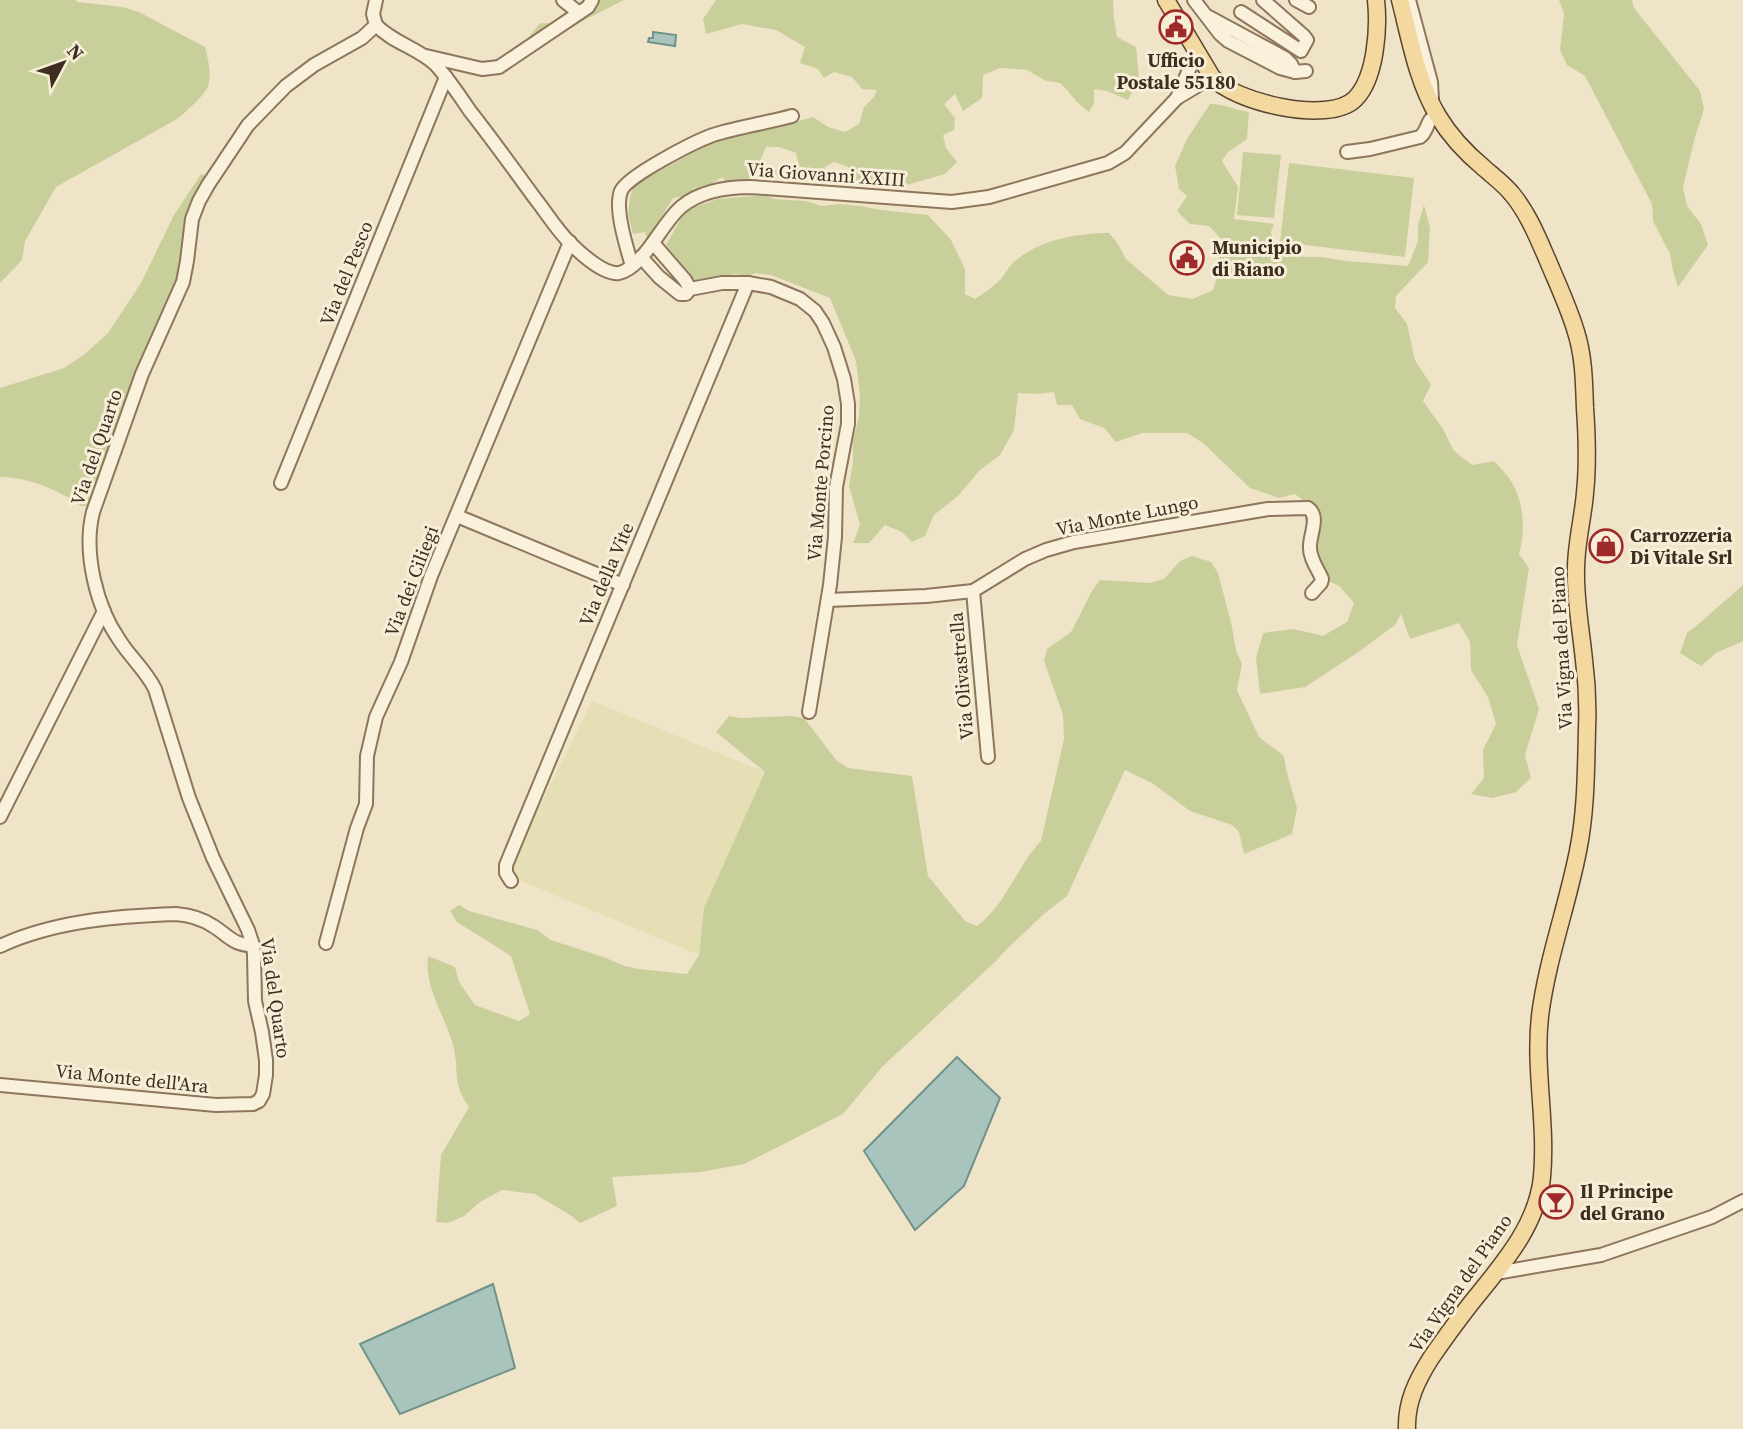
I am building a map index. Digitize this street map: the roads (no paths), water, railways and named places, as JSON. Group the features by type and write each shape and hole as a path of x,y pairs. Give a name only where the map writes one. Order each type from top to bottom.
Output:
{"main road":[{"path":"1166,0 1212,77 1220,85 1278,107 1328,110 1346,106 1359,94 1371,67 1377,28 1376,0"},
{"name":"Via Vigna del Piano","path":"1400,0 1415,60 1435,110 1460,144 1507,188 1517,201 1530,222 1573,322 1581,352 1587,458 1576,569 1587,693 1584,809 1578,848 1554,942 1540,1020 1538,1056 1541,1186 1526,1227 1496,1273 1427,1365 1410,1398 1407,1429"}],"street":[{"path":"376,0 373,14 376,25 426,56 437,66 557,227 588,259 610,272 621,272 637,262 624,237 620,212 620,193 627,182 642,171 704,139 792,116"},
{"path":"563,0 579,13"},
{"path":"426,56 486,69 503,65 579,13 592,0"},
{"path":"1194,0 1228,41 1268,64 1301,72"},
{"path":"1241,12 1304,45 1263,0"},
{"path":"1296,0 1309,7"},
{"path":"1348,152 1420,137 1435,110 1431,82 1409,0"},
{"name":"Via del Quarto","path":"259,1101 263,1092 266,1067 262,1032 254,1001 253,945 191,805 156,692 146,674 118,639 104,611 92,570 92,515 139,381 183,282 192,219 199,201 237,139 254,117 295,79 362,38 376,25"},
{"name":"Via Giovanni XXIII","path":"1177,98 1197,51"},
{"name":"Via Giovanni XXIII","path":"637,262 680,208 696,197 723,189 751,187 951,202 1000,195 1113,161 1128,150 1177,98 1212,77"},
{"name":"Via del Pesco","path":"281,483 446,78"},
{"name":"Via dei Ciliegi","path":"326,943 366,804 367,760 376,717 401,662 431,576 570,242"},
{"path":"653,243 690,289"},
{"name":"Via Monte Porcino","path":"637,262 676,292 686,294 690,289 722,283 748,282 789,294 815,311 830,336 844,379 848,418 836,487 835,537 828,600 809,712"},
{"name":"Via della Vite","path":"511,881 506,873 506,864 748,282"},
{"name":"Via Monte Lungo","path":"828,600 973,591 1025,559 1074,542 1268,509 1308,508 1314,517 1310,552 1322,579 1312,593"},
{"path":"457,516 623,585"},
{"name":"Via Olivastrella","path":"973,591 988,757"},
{"path":"0,817 104,611"},
{"path":"0,946 64,925 172,914 194,916 238,943 253,945"},
{"name":"Via Monte dell'Ara","path":"0,1085 210,1105 251,1104 259,1101"},
{"path":"1496,1273 1601,1255 1712,1217 1743,1201"}],"water":[{"path":"653,32 676,35 675,46 648,42 649,38 653,38"},
{"path":"957,1057 1000,1098 964,1186 915,1230 864,1151"},
{"path":"493,1284 515,1368 400,1414 360,1344"}],"place":[{"name":"Ufficio Postale 55180","path":"1176,27"},
{"name":"Municipio di Riano","path":"1187,258"},
{"name":"Carrozzeria Di Vitale Srl","path":"1606,546"},
{"name":"Il Principe del Grano","path":"1556,1202"}]}
